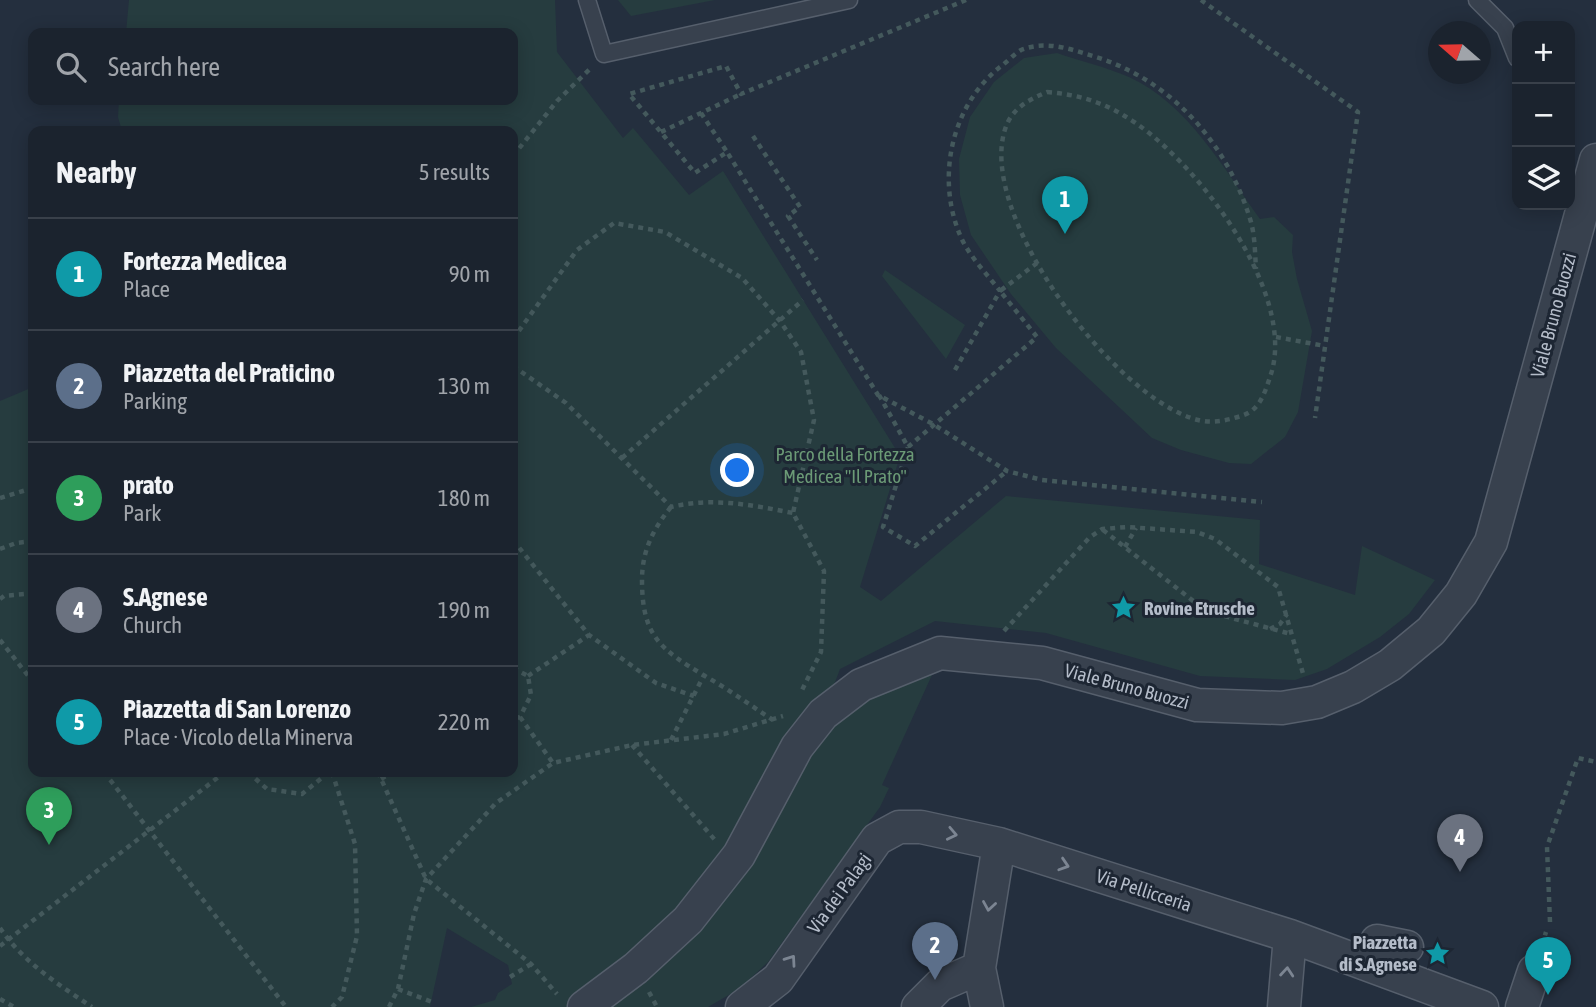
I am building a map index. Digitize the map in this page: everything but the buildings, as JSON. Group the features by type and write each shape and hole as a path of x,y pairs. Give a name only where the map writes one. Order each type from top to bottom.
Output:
{"street":[{"name":"Viale Bruno Buozzi","path":"576,1003 636,968 688,920 740,855 797,747 824,714 861,685 940,653 1042,663 1197,705 1282,708 1317,702 1353,687 1390,665 1431,631 1461,594 1491,542 1576,207 1596,160"},
{"name":"Via dei Palagi","path":"742,1007 778,979 877,839 899,827 921,827 999,844"},
{"name":"Via Pellicceria","path":"999,844 1290,936 1482,1007"},
{"path":"987,1007 979,968 999,844"},
{"path":"1284,1007 1290,936"},
{"path":"1369,964 1377,941 1407,947"},
{"path":"918,1007 940,985 979,968"},
{"path":"1522,1007 1534,971"}],"lane":[{"path":"587,0 604,54 849,0"},
{"path":"1477,0 1505,28 1512,46"}],"path":[{"path":"661,132 741,94 966,0"},
{"path":"1201,0 1358,112 1315,418"},
{"path":"1007,471 915,545 883,527 908,447 1037,337 961,237 948,194 950,152 963,113 988,77 1021,51 1055,44 1101,58 1133,72 1166,92 1197,121 1224,157 1252,225 1256,274"},
{"path":"518,150 556,101 604,54"},
{"path":"727,152 695,173 629,94 726,66 741,94"},
{"path":"1048,92 1075,94 1123,115 1166,146 1203,187 1242,241 1266,295 1276,337 1272,373 1264,396 1252,411 1227,421 1199,420 1170,410 1146,394 1103,353 1067,310 1037,263 1010,209 1001,154 1008,123 1024,102 1048,92"},
{"path":"701,113 908,447"},
{"path":"753,136 800,207 788,215 817,260"},
{"path":"518,332 577,250 614,223 664,232 742,278 780,321 801,352 814,420 793,513 824,571 821,652 796,702"},
{"path":"955,370 1000,291 1037,263"},
{"path":"622,458 803,300"},
{"path":"1276,337 1325,346"},
{"path":"518,369 566,403 671,507"},
{"path":"878,395 933,424 1007,471 1042,480 1262,502"},
{"path":"0,498 28,490"},
{"path":"773,720 679,662 655,639 642,605 642,561 655,526 671,507 694,502 744,503 793,513"},
{"path":"1125,547 1136,527"},
{"path":"1001,635 1089,538 1102,530 1136,527 1198,532 1214,539 1278,587 1300,664"},
{"path":"1102,530 1197,604 1213,612 1291,634"},
{"path":"0,550 16,543 28,542"},
{"path":"518,546 589,635 656,683 694,696"},
{"path":"0,599 28,594"},
{"path":"1270,629 1280,624 1287,614"},
{"path":"528,676 589,635"},
{"path":"0,640 28,676"},
{"path":"518,671 528,676"},
{"path":"671,740 704,675"},
{"path":"528,676 531,695 520,717 553,763"},
{"path":"389,1007 398,989 426,879 496,803 553,763 632,745 724,734 790,714 785,726"},
{"path":"632,745 717,841"},
{"path":"1550,922 1546,847 1578,758 1596,762"},
{"path":"108,777 286,1007"},
{"path":"0,946 218,777"},
{"path":"254,777 267,789 302,794 324,777"},
{"path":"332,1007 342,997 357,936 355,844 333,777"},
{"path":"384,777 381,779 426,879 531,964 559,996 576,1003"},
{"path":"0,928 8,940 50,979 92,1007"},
{"path":"510,977 531,964"},
{"path":"398,989 432,1002"},
{"path":"0,999 14,1007"}],"green space":[{"name":"Parco della Fortezza Medicea \"Il Prato\"","path":"129,0 555,0 557,52 623,138 633,128 689,195 723,171 900,456 860,587 881,601 1006,496 1260,520 1259,564 1355,595 1362,546 1435,580 1409,614 1380,637 1327,669 1295,680 1200,676 1046,633 935,621 840,669 823,714 739,855 584,1007 471,1007 495,1000 498,993 512,984 508,965 447,928 430,1007 0,1007 0,401 28,389 28,777 518,777 518,126 121,126 118,117 119,105 518,105 518,28 126,28"},
{"path":"618,0 715,0 631,16"},
{"path":"1057,53 1129,77 1150,89 1169,104 1203,139 1260,219 1274,217 1293,235 1292,252 1297,279 1312,331 1298,412 1285,437 1251,464 1229,463 1181,450 1152,438 1056,348 1011,294 971,235 960,195 959,159 970,117 994,82 1024,58"},
{"path":"885,270 965,325 946,359 882,276"},
{"path":"936,666 882,785 889,788 880,807 768,962 739,989 708,1007 607,1007 830,722 865,697"}],"place":[{"name":"Fortezza Medicea","path":"1065,234"},
{"name":"Rovine Etrusche","path":"1124,608"},
{"name":"prato","path":"49,845"},
{"name":"S.Agnese","path":"1460,872"},
{"name":"Piazzetta di S.Agnese","path":"1437,953"},
{"name":"Piazzetta del Praticino","path":"935,980"},
{"name":"Piazzetta di San Lorenzo","path":"1548,995"}]}
